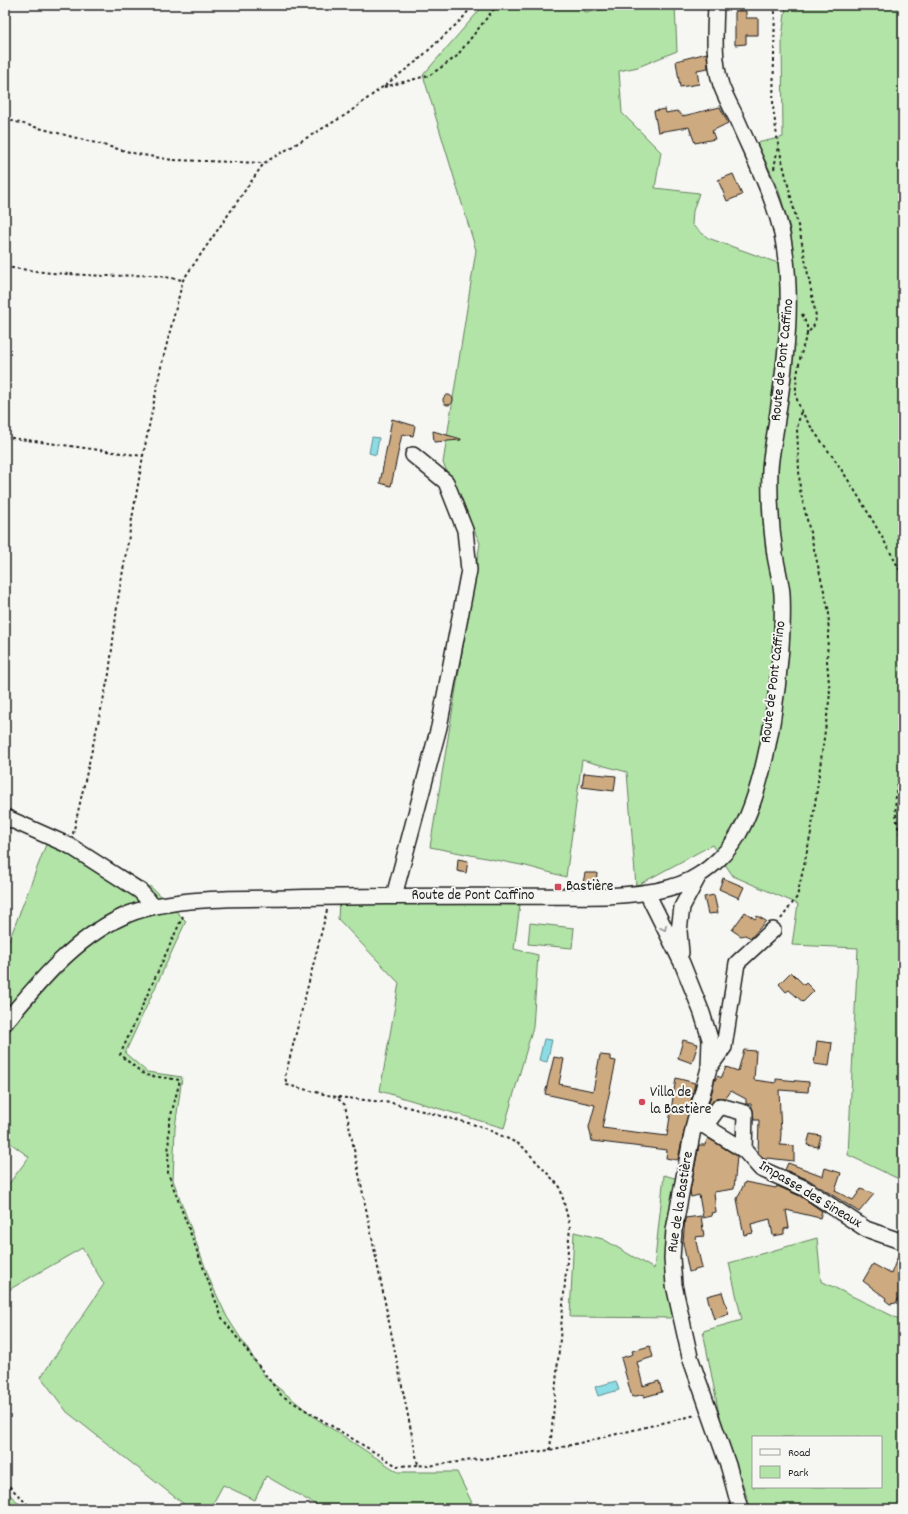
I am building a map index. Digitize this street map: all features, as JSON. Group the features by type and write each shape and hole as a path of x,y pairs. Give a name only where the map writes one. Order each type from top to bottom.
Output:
{"street":[{"name":"Route de Pont Caffino","path":"5,1023 66,955 95,932 122,916 152,907 190,902 330,897 607,896 647,892 664,889 698,876 711,866 735,840 756,790 770,733 779,655 782,593 772,531 770,468 787,353 789,323 787,266 777,216 769,192 721,85 716,56 716,5"},
{"path":"394,896 439,727 470,570 465,530 446,482 412,455"},
{"path":"5,817 70,846 140,891 150,901 152,907"},
{"path":"682,964 679,931 682,907 698,876"},
{"path":"664,889 682,907"},
{"path":"647,892 682,964"},
{"path":"709,1068 724,1047 737,963 773,930"},
{"name":"Rue de la Bastière","path":"682,964 702,1013 710,1039 709,1068 700,1125 674,1230 672,1258 674,1285 690,1357 729,1468 740,1509"},
{"path":"700,1125 720,1106 745,1113 744,1150"},
{"name":"Impasse des Sineaux","path":"700,1125 744,1150 761,1169 804,1188 866,1229 903,1242"}],"path":[{"path":"70,846 110,674 118,599 143,456 161,367 183,280 264,163 347,114 383,87 417,61 462,19 473,5"},
{"path":"383,87 430,75 456,57 497,5"},
{"path":"775,5 773,107 778,144 801,238 816,316 815,326 807,336 798,371 796,394 801,410 871,516 903,576"},
{"path":"5,119 138,154 173,160 264,163"},
{"path":"5,266 51,273 105,276 152,275 183,280"},
{"path":"773,930 798,897 811,833 830,694 827,661 829,612 800,490 797,430 801,410"},
{"path":"5,437 143,456"},
{"path":"903,767 899,775 896,798 897,823 903,841"},
{"path":"330,897 285,1077 287,1085 336,1097 392,1102 483,1127 521,1145 560,1187 570,1227 550,1450"},
{"path":"190,902 120,1054 145,1075 180,1080 169,1123 168,1173 222,1318 281,1395 397,1466 427,1466 550,1450 709,1412"},
{"path":"336,1097 345,1105 418,1465"},
{"path":"5,1482 32,1509"}],"green space":[{"path":"484,5 585,5 585,12 651,5 675,5 677,51 638,67 619,71 622,113 661,152 655,188 699,193 693,211 692,225 708,238 778,263 794,260 790,228 778,188 757,143 783,137 782,38 786,5 903,5 903,1181 848,1155 858,948 792,945 798,904 733,876 712,845 636,886 627,772 582,760 566,877 526,866 430,847 480,543 443,463 476,250 423,75"},
{"path":"52,829 76,841 152,888 186,921 125,1053 147,1072 182,1077 175,1128 173,1180 211,1283 227,1317 266,1378 317,1419 398,1472 457,1472 475,1509 323,1509 266,1476 255,1500 223,1485 210,1509 190,1509 67,1412 41,1377 104,1284 82,1248 5,1292 5,1189 29,1157 5,1139 5,951"},
{"path":"339,901 520,905 514,949 538,955 533,1027 504,1128 380,1091 399,983 338,919"},
{"path":"530,923 574,928 572,948 528,944"},
{"path":"664,1175 678,1179 679,1318 570,1317 574,1232 603,1239 654,1269"},
{"path":"817,1238 821,1281 903,1321 903,1509 751,1509 719,1414 703,1331 742,1320 729,1263"},
{"path":"5,1490 25,1509 5,1509"}],"water":[{"path":"372,437 379,438 376,455 369,453"},
{"path":"544,1039 552,1040 547,1062 539,1060"},
{"path":"616,1381 619,1390 598,1396 595,1387"}],"building":[{"path":"735,11 746,11 746,18 758,18 758,35 746,35 746,44 735,45"},
{"path":"707,53 708,68 697,70 699,84 680,87 676,61"},
{"path":"720,107 728,123 712,131 715,139 695,143 689,127 658,132 654,111 665,109 666,113 677,111 683,116"},
{"path":"733,174 742,195 727,201 718,180"},
{"path":"448,395 453,400 448,405 443,400"},
{"path":"392,419 415,426 413,436 402,434 391,486 380,483"},
{"path":"433,431 461,439 461,440 434,442"},
{"path":"584,773 616,776 614,791 582,787"},
{"path":"458,859 468,861 466,873 457,871"},
{"path":"585,873 597,873 596,883 583,883"},
{"path":"723,878 744,887 739,898 719,889"},
{"path":"714,895 718,913 708,914 704,897"},
{"path":"745,912 755,919 757,916 766,921 751,938 745,935 741,936 732,930"},
{"path":"791,972 804,985 806,983 814,991 803,1002 789,990 786,992 779,984"},
{"path":"683,1040 698,1044 692,1063 678,1058"},
{"path":"817,1041 832,1043 829,1066 814,1064"},
{"path":"744,1050 756,1051 754,1080 776,1083 776,1079 809,1082 808,1092 779,1090 780,1145 794,1146 794,1161 767,1158 766,1160 758,1153 759,1120 754,1120 751,1104 746,1104 746,1099 731,1091 726,1098 717,1098 708,1107 715,1080 718,1076 721,1078 726,1067 738,1071"},
{"path":"600,1055 610,1056 610,1060 616,1061 602,1128 667,1136 676,1078 695,1083 678,1159 666,1158 667,1150 592,1141 589,1127 595,1105 545,1094 554,1057 564,1059 559,1084 593,1091"},
{"path":"810,1134 821,1136 818,1147 807,1145"},
{"path":"708,1138 737,1156 734,1189 714,1192 716,1212 711,1213 712,1216 703,1218 699,1195 691,1197 690,1191 699,1145 705,1145"},
{"path":"788,1163 823,1176 825,1168 841,1173 835,1191 853,1200 861,1189 874,1194 859,1212 809,1180 785,1170"},
{"path":"745,1182 776,1188 777,1186 800,1196 822,1211 820,1218 786,1210 789,1228 784,1229 784,1234 773,1236 770,1219 751,1224 753,1233 744,1235 737,1199"},
{"path":"701,1216 704,1236 695,1237 702,1268 689,1272 683,1243 685,1218"},
{"path":"900,1251 903,1251 903,1292 896,1303 890,1304 885,1300 886,1298 863,1281 873,1264 891,1274"},
{"path":"722,1292 729,1314 714,1319 707,1296"},
{"path":"650,1346 653,1357 637,1362 643,1386 659,1381 662,1392 644,1397 644,1394 632,1397 621,1358 633,1354 632,1351"}],"place":[{"name":"Bastière","path":"558,887"},
{"name":"Villa de la Bastière","path":"642,1102"}]}
